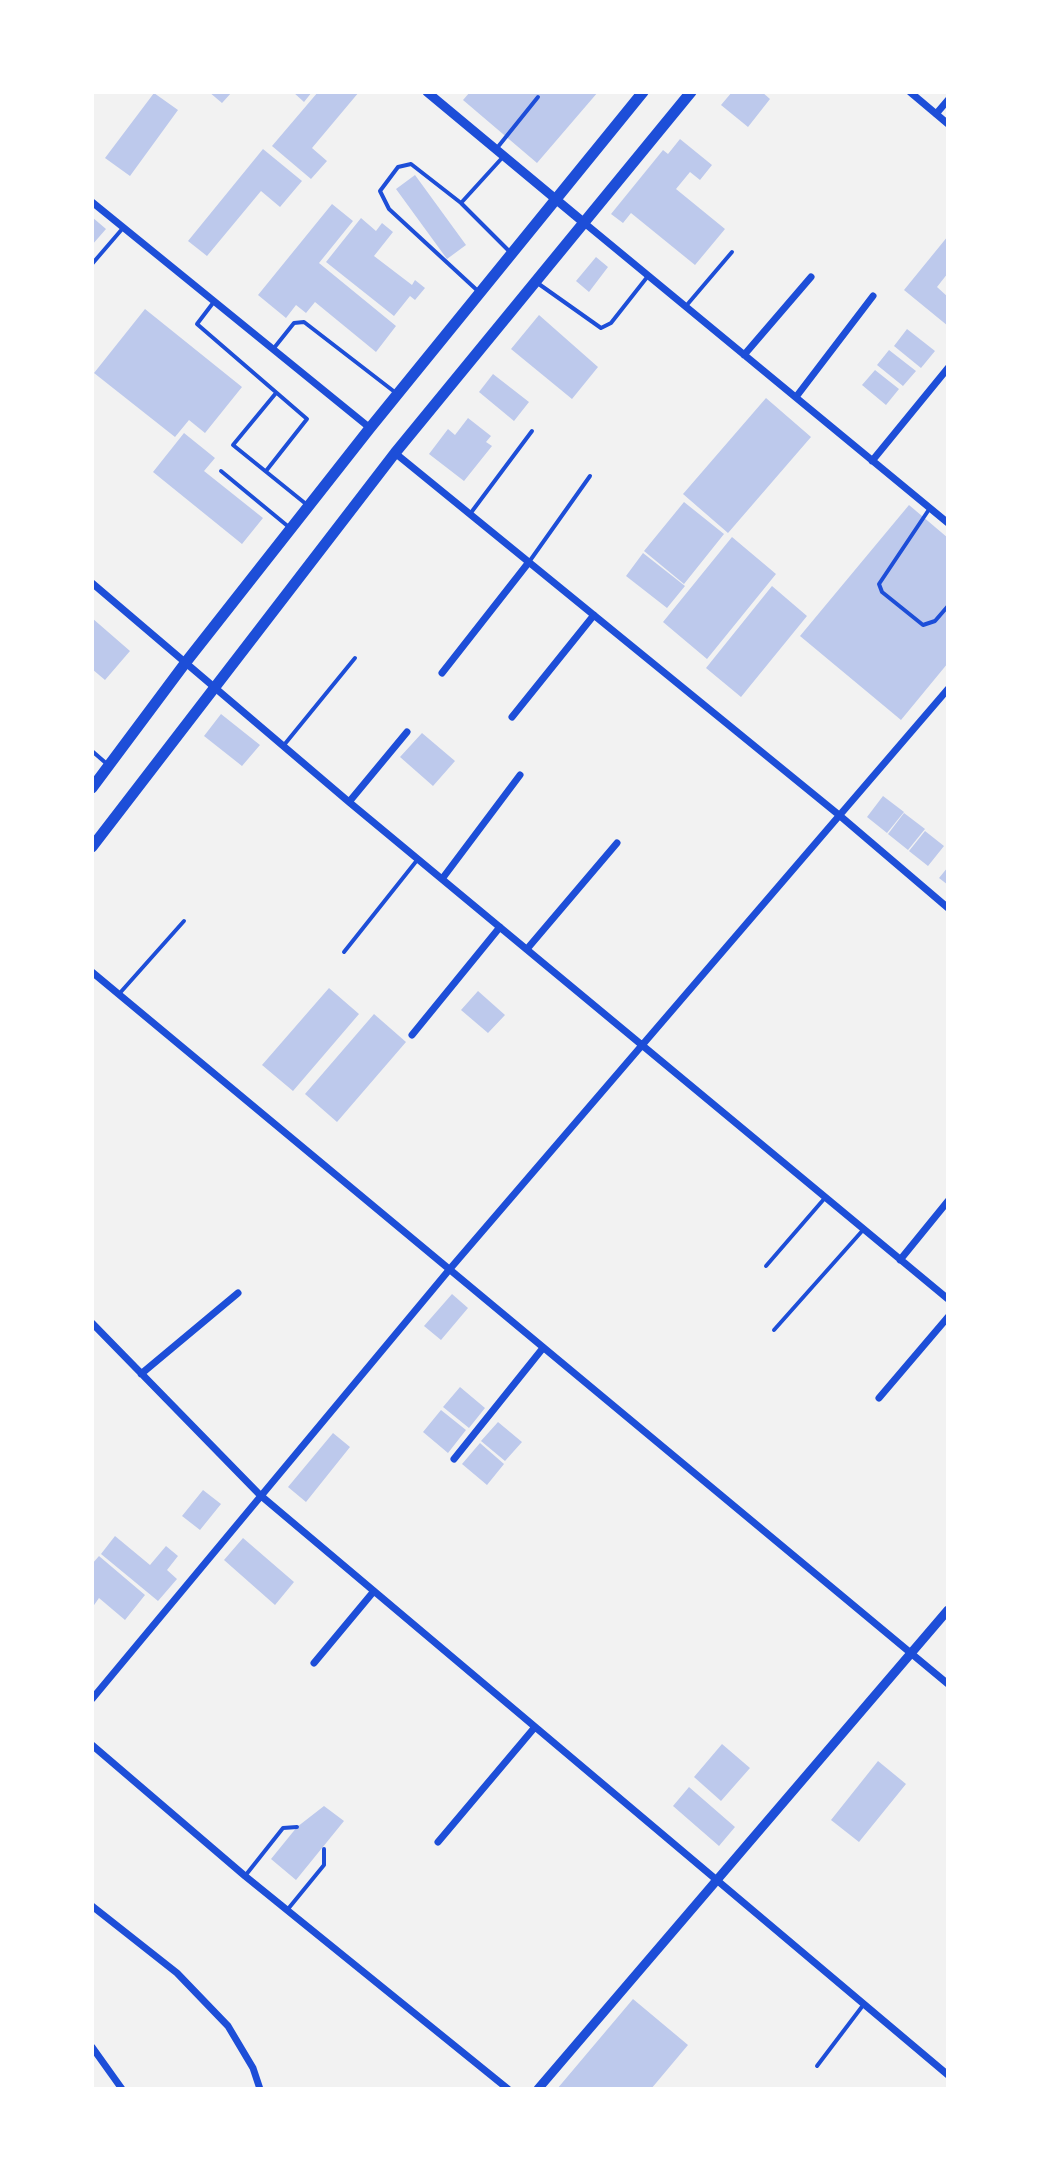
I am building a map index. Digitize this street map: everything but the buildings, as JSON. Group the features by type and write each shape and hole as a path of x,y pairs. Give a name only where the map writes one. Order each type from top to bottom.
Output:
{"main road":[{"path":"92,788 186,662 370,428 643,92"},
{"path":"92,847 214,684 395,453 582,221 691,92"}],"street":[{"path":"427,92 948,523"},
{"path":"910,92 948,124"},
{"path":"936,114 948,100"},
{"path":"92,202 370,428"},
{"path":"744,355 811,277"},
{"path":"796,397 873,296"},
{"path":"872,461 948,368"},
{"path":"395,453 839,815 948,908"},
{"path":"442,673 529,562"},
{"path":"92,583 349,802 948,1299"},
{"path":"512,717 594,615"},
{"path":"92,1699 449,1270 948,689"},
{"path":"349,802 407,732"},
{"path":"442,879 520,775"},
{"path":"527,949 617,843"},
{"path":"412,1035 500,927"},
{"path":"92,972 948,1684"},
{"path":"900,1260 948,1201"},
{"path":"141,1374 238,1293"},
{"path":"879,1398 948,1317"},
{"path":"92,1323 260,1495 948,2075"},
{"path":"454,1459 543,1348"},
{"path":"314,1663 374,1591"},
{"path":"538,2089 948,1610"},
{"path":"438,1842 535,1727"},
{"path":"92,1745 245,1876 508,2089"},
{"path":"92,1906 177,1973 228,2026 253,2068 260,2089"},
{"path":"92,2047 122,2089"}],"lane":[{"path":"461,203 538,97"},
{"path":"479,292 389,209 380,191 398,167 411,164 461,203 511,252"},
{"path":"92,264 123,228"},
{"path":"686,306 732,252"},
{"path":"534,281 601,328 611,323 648,276"},
{"path":"213,303 197,324 307,419 266,471"},
{"path":"273,350 294,323 304,322 397,394"},
{"path":"276,393 233,445 310,507"},
{"path":"470,514 532,431"},
{"path":"221,471 292,529"},
{"path":"529,562 590,476"},
{"path":"930,508 879,584 882,592 923,625 935,621 948,606"},
{"path":"284,745 355,658"},
{"path":"92,751 109,765"},
{"path":"344,952 418,859"},
{"path":"119,994 184,921"},
{"path":"766,1266 824,1199"},
{"path":"774,1330 863,1230"},
{"path":"245,1876 283,1828 297,1827"},
{"path":"287,1910 324,1865 324,1849"},
{"path":"817,2066 864,2004"}]}
